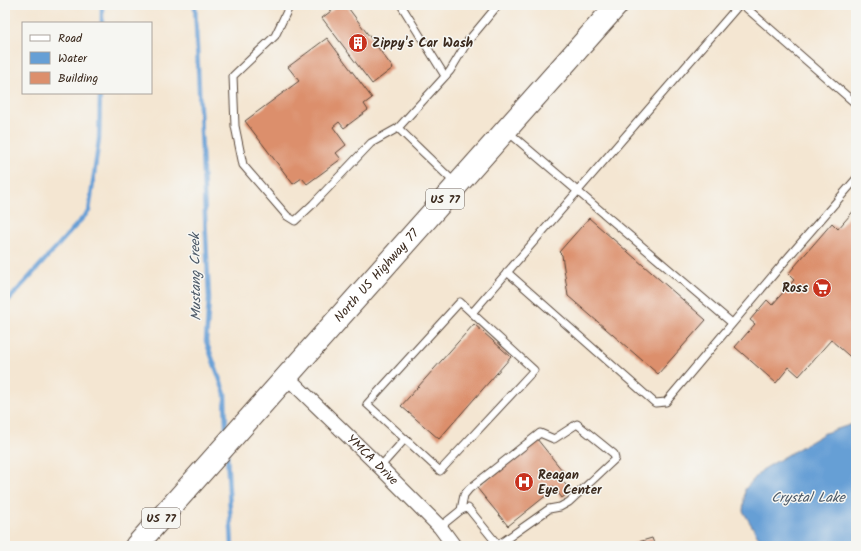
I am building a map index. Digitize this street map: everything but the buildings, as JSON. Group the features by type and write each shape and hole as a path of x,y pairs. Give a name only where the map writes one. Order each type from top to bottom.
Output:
{"main road":[{"name":"North US Highway 77","path":"136,546 617,5"}],"street":[{"name":"YMCA Drive","path":"280,385 380,467 440,527 454,546"}],"lane":[{"path":"290,5 275,36 233,76 235,126 243,165 282,210 295,221 371,143 398,128 446,76 468,41 498,5"},
{"path":"400,5 446,76"},
{"path":"472,313 739,5"},
{"path":"743,5 856,104"},
{"path":"398,128 457,185"},
{"path":"506,130 732,323"},
{"path":"507,272 655,403 666,402 732,323 856,180"},
{"path":"460,302 472,313 534,370 440,472 367,404 460,302"},
{"path":"440,527 461,510 468,508 498,545 549,509 560,507 569,502 615,459 614,454 577,424 554,439 540,433 469,490 464,495 461,510"},
{"path":"380,467 405,439"}],"water":[{"name":"Crystal Lake","path":"856,423 856,546 763,545 743,511 745,489 762,470 825,433"}],"waterway":[{"path":"102,5 102,22"},
{"name":"Mustang Creek","path":"195,5 209,299 206,341 225,394 226,432"},
{"path":"5,304 89,211 99,139 100,94"},
{"name":"Mustang Creek","path":"227,454 232,546"}],"place":[{"name":"Zippy's Car Wash","path":"358,43"},
{"name":"Ross","path":"822,288"},
{"name":"Reagan Eye Center","path":"524,482"}]}
